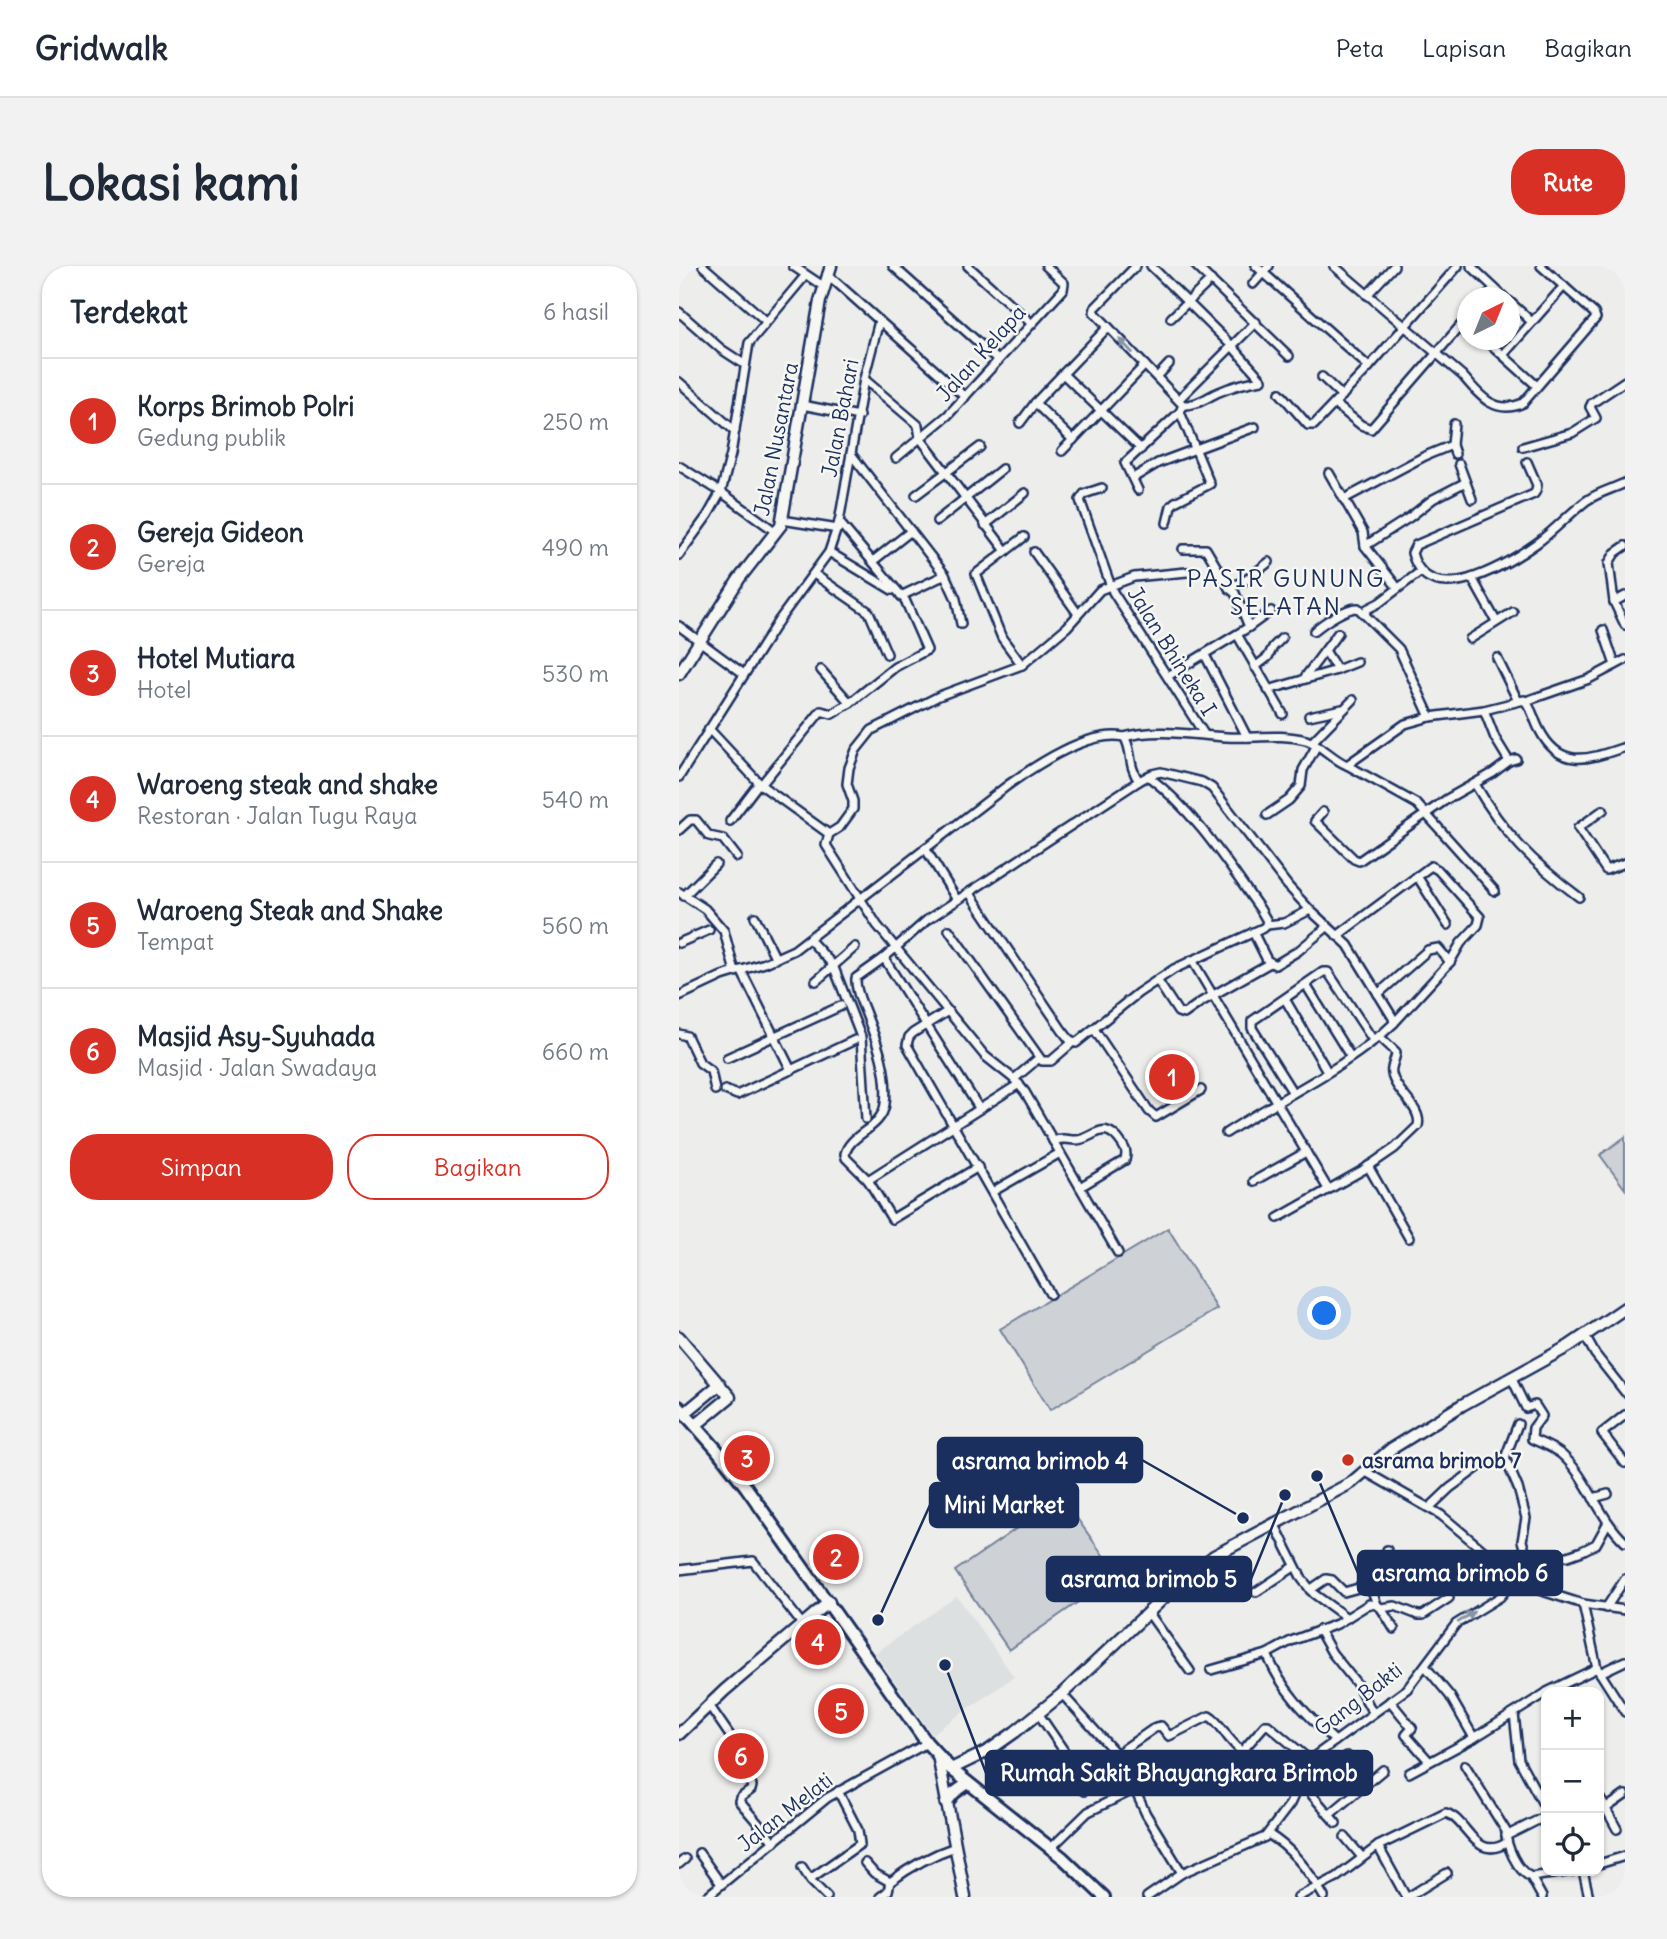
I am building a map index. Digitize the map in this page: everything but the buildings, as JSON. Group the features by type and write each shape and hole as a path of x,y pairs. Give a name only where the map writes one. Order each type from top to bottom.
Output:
{"main road":[{"path":"682,1410 730,1465 927,1743 951,1769 1051,1848 1104,1897"},
{"path":"946,1803 968,1783"}],"street":[{"path":"703,266 766,321"},
{"path":"793,266 823,286"},
{"path":"893,266 997,360"},
{"path":"968,266 1031,323"},
{"name":"Jalan Kelapa","path":"896,458 948,415 1065,286 1046,266"},
{"path":"1136,266 1094,310 1181,405 1210,484 1175,502 1171,506 1167,523"},
{"path":"1151,266 1262,377 1262,380 1247,382 1219,392 1196,404 1181,405"},
{"path":"1196,266 1289,356"},
{"path":"1256,266 1369,367"},
{"path":"1253,284 1269,266"},
{"path":"1334,266 1463,376 1480,397 1493,404 1517,406 1523,403 1595,318 1594,313 1541,266"},
{"path":"1367,295 1394,266"},
{"path":"1280,393 1312,426 1369,367 1458,266"},
{"path":"1471,266 1493,287"},
{"path":"829,270 879,321 965,397"},
{"name":"Jalan Nusantara","path":"681,668 739,579 776,532 782,520 823,286 829,270"},
{"path":"680,552 708,515 721,492 735,431 749,343 805,276"},
{"path":"1171,318 1211,280"},
{"path":"1503,355 1564,286"},
{"path":"1520,311 1532,322"},
{"path":"679,312 721,349 744,365"},
{"name":"Jalan Bahari","path":"679,777 779,620 829,552 838,526 864,379 879,321"},
{"path":"1138,491 1125,463 1141,449 1255,323"},
{"path":"1020,423 1035,403 1108,327"},
{"path":"1335,404 1361,425 1371,429 1457,332"},
{"path":"1497,350 1537,386"},
{"path":"1157,377 1169,364"},
{"path":"1062,452 1145,365"},
{"path":"1063,374 1141,449"},
{"path":"1322,377 1342,396"},
{"path":"864,379 918,425 920,438 1006,551"},
{"path":"1523,447 1580,429 1596,418 1590,407 1592,403 1625,381"},
{"path":"679,382 735,431"},
{"path":"861,395 876,387"},
{"path":"1035,403 1073,440"},
{"path":"802,405 859,416"},
{"path":"1454,424 1451,445 1455,454"},
{"path":"1133,478 1158,463 1255,427"},
{"path":"1344,499 1451,445"},
{"path":"915,495 980,447"},
{"path":"851,454 945,575 956,599 961,625"},
{"path":"1527,462 1537,491 1421,542 1412,553 1421,571 1432,581 1441,583 1472,578 1539,542 1587,500 1625,483"},
{"path":"1459,464 1472,499"},
{"path":"679,466 721,492 776,532"},
{"path":"937,521 1002,468"},
{"path":"1329,473 1363,532 1365,546 1397,587"},
{"path":"1365,546 1433,499 1464,483"},
{"name":"Jalan Bhineka I","path":"1101,488 1084,494 1080,500 1111,587 1204,734"},
{"path":"985,525 1025,494"},
{"path":"730,821 821,711 832,714 895,667 926,652 927,649 899,595 873,561 838,526 782,520"},
{"path":"873,561 911,531"},
{"path":"1022,665 1002,638 976,574 1024,537"},
{"path":"1625,546 1609,560 1614,602 1625,625"},
{"path":"1183,549 1206,549 1229,588 1235,593 1249,627"},
{"path":"829,552 899,595"},
{"path":"1034,552 1078,614"},
{"path":"1229,588 1246,580 1269,562"},
{"path":"1365,614 1367,609 1421,571"},
{"path":"1118,1253 1016,1082 985,1056 896,947 859,900 826,845 829,834 840,827 853,809 847,784 849,768 856,751 872,730 940,696 1022,665 1100,590 1134,577 1188,572"},
{"path":"814,574 869,611 887,654"},
{"path":"899,595 945,575"},
{"path":"1472,578 1496,621"},
{"path":"1614,602 1625,596"},
{"path":"1314,631 1350,608 1358,608 1399,649 1430,717"},
{"path":"1168,676 1238,636 1271,611"},
{"path":"1470,639 1513,612"},
{"path":"679,626 744,674"},
{"path":"1603,631 1615,665"},
{"path":"1304,678 1338,633"},
{"path":"1238,636 1283,714"},
{"path":"1255,667 1268,657 1282,638"},
{"path":"1326,652 1337,670"},
{"path":"1205,655 1247,737"},
{"path":"1497,658 1545,740 1561,754 1583,759 1625,747"},
{"path":"1347,765 1405,724 1522,701 1589,679 1625,660"},
{"path":"1268,690 1357,662"},
{"path":"821,670 850,703"},
{"path":"1267,815 1289,800 1301,786 1303,770 1315,744 1342,709 1353,701"},
{"path":"1309,716 1342,709"},
{"path":"1323,812 1315,821 1359,861 1427,813 1513,760 1495,738 1484,710"},
{"path":"709,729 760,784 829,834"},
{"path":"679,996 738,971 776,959 809,939 1015,780 1045,761 1090,741 1109,737 1204,734 1276,736 1315,744 1332,758 1411,799 1427,813 1495,891"},
{"path":"1124,737 1128,741 1131,767 1139,781"},
{"path":"978,1167 892,1219 868,1180 846,1158 845,1150 872,1126 885,1106 879,1049 855,981 858,975 884,958 927,920 1148,776 1161,772 1209,785 1310,911 1355,955 1394,1023"},
{"path":"1148,776 1167,790 1193,818 1260,909 1267,925"},
{"path":"1475,784 1491,812 1521,850 1579,897"},
{"path":"1602,810 1578,828 1606,870 1625,863"},
{"path":"679,830 690,820 696,820 709,836 723,839 737,857"},
{"path":"925,848 957,900"},
{"path":"716,864 682,894 705,909 724,931 738,971 791,1070"},
{"path":"1226,1133 1350,1056 1394,1023 1450,962 1461,943 1478,925 1480,917 1431,866 1337,936"},
{"path":"1417,876 1448,925"},
{"path":"969,892 1062,1030 1073,1042"},
{"path":"949,930 1039,1058 1046,1063 1073,1042 1080,1041 1157,980 1192,960 1267,925 1284,923 1310,911"},
{"path":"755,917 776,959"},
{"path":"1253,932 1272,965 1279,964 1327,927"},
{"path":"679,943 709,930"},
{"path":"809,939 834,965 861,1037 866,1119"},
{"path":"816,981 855,947"},
{"path":"1378,994 1428,950 1437,948 1450,962"},
{"path":"884,958 979,1108"},
{"path":"1192,960 1328,1189"},
{"path":"1157,980 1182,1014 1269,963"},
{"path":"1278,1219 1395,1148 1419,1123 1418,1116 1392,1077 1397,1052 1376,1038 1331,974 1323,972 1256,1017 1252,1025 1293,1093"},
{"path":"1306,985 1350,1056"},
{"path":"1285,999 1327,1071"},
{"path":"727,1058 841,1006"},
{"path":"948,1011 909,1037 907,1045 1050,1294"},
{"path":"1094,1029 1149,1111 1156,1116 1201,1090"},
{"path":"679,1034 687,1036 701,1063 711,1071 715,1090"},
{"path":"725,1090 737,1095 855,1040"},
{"path":"868,1180 954,1126 1016,1082 1039,1058"},
{"path":"1053,1141 1061,1138 1079,1139 1104,1130 1117,1138 1124,1148 1127,1154 1125,1160 1080,1187"},
{"path":"1254,1181 1306,1152"},
{"path":"992,1192 1060,1153"},
{"path":"1368,1166 1409,1238"},
{"path":"951,1769 998,1745 1038,1713 1147,1612 1214,1556 1351,1483 1391,1449 1585,1336 1625,1308"},
{"path":"1585,1336 1595,1354 1625,1392"},
{"path":"679,1337 730,1397 696,1425"},
{"path":"1511,1377 1526,1408 1535,1405 1542,1416 1533,1429 1532,1438 1560,1454 1593,1498 1607,1524 1625,1542"},
{"path":"682,1410 720,1384"},
{"path":"1625,1415 1602,1433 1625,1463"},
{"path":"1518,1424 1505,1458 1518,1488 1525,1518 1522,1541 1528,1560 1568,1556 1583,1551 1595,1544 1607,1524"},
{"path":"1430,1507 1480,1466"},
{"path":"1366,1472 1430,1507 1513,1575 1539,1590 1583,1604 1625,1610"},
{"path":"1593,1498 1608,1494"},
{"path":"1274,1523 1294,1567 1310,1590 1347,1618"},
{"path":"1387,1550 1383,1564 1372,1576 1372,1590 1394,1629"},
{"name":"Gang Bakti","path":"1147,1897 1182,1873 1260,1840 1268,1834 1304,1784 1309,1760 1407,1689 1456,1624 1500,1597 1513,1575 1528,1560"},
{"path":"679,1570 753,1561 802,1624"},
{"path":"1256,1592 1294,1567"},
{"path":"1310,1590 1327,1579 1332,1580 1344,1592 1362,1587 1372,1590"},
{"path":"1606,1608 1625,1579"},
{"path":"1211,1670 1267,1654 1347,1618 1369,1604 1395,1606 1423,1615 1449,1598"},
{"path":"679,1734 829,1602"},
{"path":"1583,1604 1598,1671 1625,1712"},
{"path":"1147,1612 1190,1671"},
{"path":"1319,1630 1332,1653 1357,1684 1373,1713"},
{"path":"1267,1654 1299,1707 1335,1741"},
{"path":"1561,1687 1625,1661"},
{"path":"1425,1666 1450,1696 1473,1738"},
{"path":"1062,1693 1117,1754 1146,1814 1182,1873"},
{"path":"1409,1773 1541,1697"},
{"path":"1390,1701 1412,1728 1406,1735 1429,1761"},
{"path":"709,1705 735,1742 732,1752 753,1786 739,1801 774,1842"},
{"path":"1038,1713 1064,1751 1084,1791"},
{"path":"1514,1714 1518,1760 1541,1800"},
{"path":"1117,1754 1156,1727 1161,1726 1169,1736 1209,1716 1217,1721 1241,1751 1266,1771 1271,1773 1282,1761 1336,1823"},
{"path":"1244,1749 1267,1725 1309,1760"},
{"name":"Jalan Melati","path":"706,1897 838,1791 927,1743"},
{"path":"938,1755 965,1897"},
{"path":"1304,1784 1347,1756"},
{"path":"1465,1765 1502,1825 1506,1840 1520,1868 1531,1877 1538,1896"},
{"path":"1329,1815 1383,1770"},
{"path":"1051,1848 1086,1813 1135,1789"},
{"path":"810,1879 860,1844 858,1830 838,1791"},
{"path":"1618,1829 1605,1808 1625,1795"},
{"path":"1298,1897 1344,1872 1361,1856 1378,1846 1447,1813 1454,1816 1477,1843 1496,1847 1541,1819"},
{"path":"1268,1834 1283,1843 1308,1869 1324,1897"},
{"path":"1345,1837 1361,1856"},
{"path":"1378,1846 1407,1897 1447,1873"},
{"path":"880,1897 888,1891 891,1881 933,1855 955,1847"},
{"path":"699,1853 721,1884"},
{"path":"1604,1863 1624,1859"},
{"path":"865,1863 877,1875 891,1881"},
{"path":"802,1867 827,1897"},
{"path":"1531,1877 1541,1875"},
{"path":"1584,1876 1589,1897"}],"shaded area":[{"path":"1625,1137 1625,1189 1600,1155"},
{"path":"1168,1228 1217,1309 1050,1410 1000,1329"},
{"path":"1062,1497 1117,1575 1009,1650 955,1571"},
{"path":"957,1596 1014,1677 932,1734 875,1653"}],"place":[{"name":"Korps Brimob Polri","path":"1172,1077"},
{"name":"Hotel Mutiara","path":"747,1458"},
{"name":"asrama brimob 7","path":"1348,1460"},
{"name":"asrama brimob 6","path":"1317,1476"},
{"name":"asrama brimob 5","path":"1285,1495"},
{"name":"asrama brimob 4","path":"1243,1518"},
{"name":"Gereja Gideon","path":"836,1557"},
{"name":"Mini Market","path":"878,1620"},
{"name":"Waroeng steak and shake","path":"818,1642"},
{"name":"Rumah Sakit Bhayangkara Brimob","path":"945,1665"},
{"name":"Waroeng Steak and Shake","path":"841,1711"},
{"name":"Masjid Asy-Syuhada","path":"741,1756"}],"district":[{"name":"PASIR GUNUNG SELATAN","path":"1286,592"}]}
